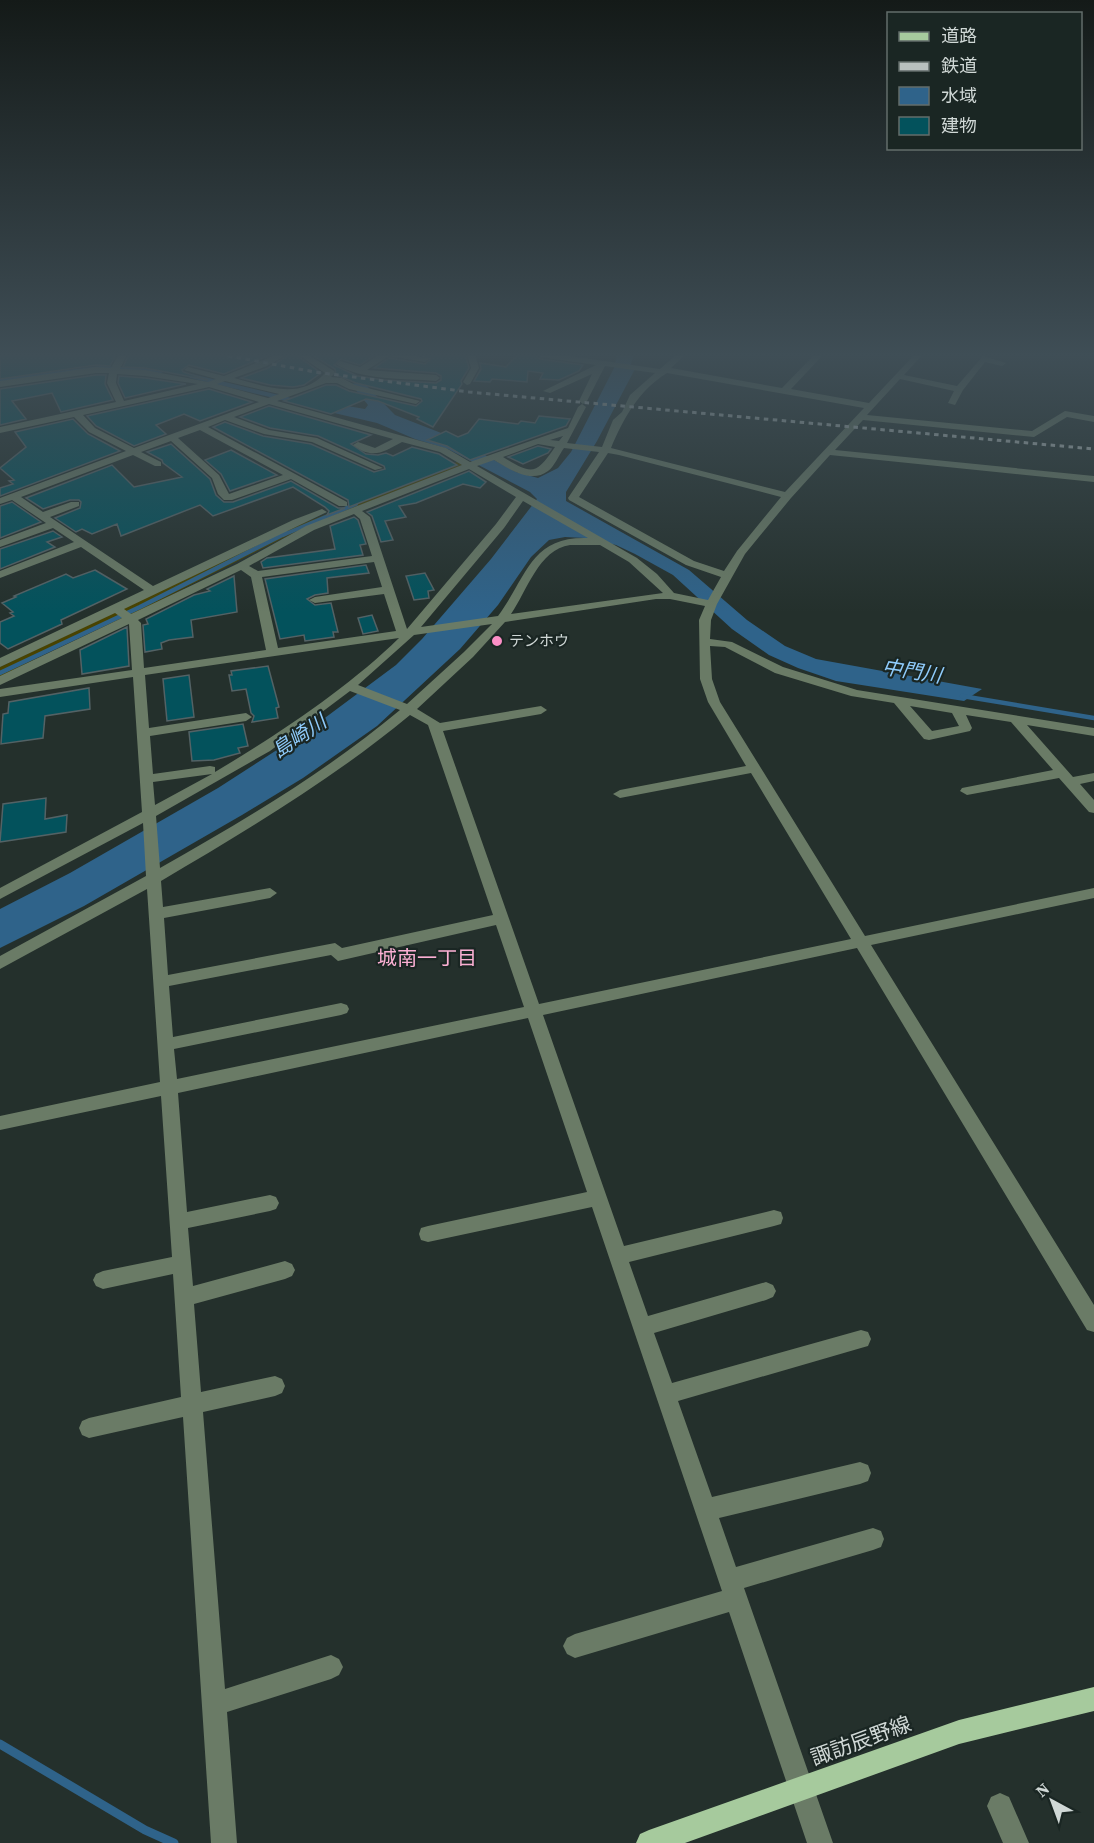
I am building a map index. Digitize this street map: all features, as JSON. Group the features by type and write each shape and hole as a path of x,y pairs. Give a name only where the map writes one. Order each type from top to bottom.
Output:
{"main road":[{"name":"諏訪辰野線","path":"649,1843 959,1732 1094,1699"}],"street":[{"path":"114,440 158,464"},
{"path":"0,501 163,440"},
{"path":"175,440 216,477 223,494 228,498 291,476"},
{"path":"225,440 343,504"},
{"path":"314,440 378,468"},
{"path":"358,445 376,452 398,440"},
{"path":"409,440 435,447 472,464 524,498 642,567 666,589 670,596"},
{"path":"0,681 241,566 288,538 354,510 539,440"},
{"path":"494,456 524,473 538,473 545,469 565,440"},
{"path":"608,440 573,498 574,501 613,519 690,563 727,575"},
{"path":"838,440 787,496 741,553 727,575 705,620 706,678 714,702 1094,1323"},
{"path":"536,441 603,450 670,464 787,496"},
{"path":"827,452 1094,479"},
{"path":"3,658 116,608 297,522 458,459"},
{"path":"13,496 152,591"},
{"path":"0,894 203,785 265,748 352,687 395,648 524,498"},
{"path":"42,516 75,504"},
{"path":"354,510 365,518 388,590 406,633"},
{"path":"0,544 53,524"},
{"path":"0,963 301,790 352,755 407,709 496,621 547,550 559,543 597,540"},
{"path":"0,575 82,543"},
{"path":"241,566 256,574 378,558"},
{"path":"256,574 273,653"},
{"path":"315,600 388,590"},
{"path":"0,693 670,596 711,604"},
{"path":"116,608 135,623 167,1088 224,1843"},
{"path":"704,642 728,644 754,659 807,679 855,693 1094,732"},
{"path":"352,687 407,709 434,723 820,1843"},
{"path":"898,700 929,736 966,728 957,709"},
{"path":"436,728 542,710"},
{"path":"144,733 246,717"},
{"path":"1014,718 1094,809"},
{"path":"620,794 755,768"},
{"path":"147,779 210,770"},
{"path":"967,791 1066,777 1094,777"},
{"path":"155,914 270,893"},
{"path":"0,1123 1094,893"},
{"path":"160,982 337,952 501,919"},
{"path":"164,1045 341,1010"},
{"path":"428,1234 597,1198"},
{"path":"178,1222 270,1203"},
{"path":"618,1256 774,1218"},
{"path":"103,1280 181,1264"},
{"path":"184,1298 285,1270"},
{"path":"642,1327 766,1291"},
{"path":"665,1395 861,1339"},
{"path":"89,1428 275,1386"},
{"path":"705,1510 860,1473"},
{"path":"575,1646 873,1539"},
{"path":"215,1704 331,1667"},
{"path":"1000,1806 1016,1843"}],"shaded area":[{"path":"457,462 463,465 307,526 141,610 64,644 0,677 0,667 289,529"}],"water":[{"name":"島崎川","path":"418,440 458,440 516,472 538,478 558,468 577,440 598,440 566,492 566,501 689,570 747,620 785,646 816,659 982,689 964,701 836,681 798,668 769,655 732,629 673,575 635,554 616,545 585,538 565,537 549,540 531,557 498,605 460,649 377,726 303,778 242,815 84,906 0,948 0,909 70,873 218,788 314,726 396,665 422,639 491,559 537,499 530,492 448,449"}],"building":[{"path":"21,440 99,440 120,451 0,496 0,488 13,484 9,481 14,480 0,468 26,447"},
{"path":"123,440 150,440 134,446"},
{"path":"237,440 287,440 311,444 374,472 385,469 384,466 327,440 360,440 351,444 366,454 378,455 386,453 393,456 412,447 439,454 457,465 349,507 348,500"},
{"path":"427,440 526,440 470,460 447,446"},
{"path":"171,444 210,479 216,495 224,502 233,502 291,481 338,508 345,508 327,515 329,511 325,507 293,487 213,516 200,505 121,536 117,524 92,534 82,529 76,532 55,518 80,508 79,500 70,500 43,509 26,498 112,465 134,487 182,477 162,460 147,452"},
{"path":"538,446 551,449 548,453 523,464 508,457"},
{"path":"231,450 277,475 230,491 221,474 205,460"},
{"path":"469,471 486,482 480,488 463,484 416,503 399,506 406,517 385,521 393,540 381,542 372,516 367,512"},
{"path":"12,502 41,522 0,538 0,506"},
{"path":"354,517 358,520 366,544 360,545 363,555 263,568 261,562 267,558 335,549 330,526"},
{"path":"53,531 62,537 47,542 55,547 0,569 0,549"},
{"path":"366,565 369,573 327,578 328,593 307,599 315,605 331,603 338,632 333,632 334,637 305,641 304,635 280,639 265,579"},
{"path":"95,570 127,589 61,620 62,624 8,649 0,643 0,622 14,616 10,613 13,612 2,603 66,574 73,578"},
{"path":"425,573 434,590 428,591 429,598 414,600 406,576"},
{"path":"234,576 237,612 191,620 193,637 169,640 161,643 162,649 145,652 143,625 148,624 146,619 194,595 210,591 207,589"},
{"path":"372,615 378,631 363,634 358,618"},
{"path":"127,627 129,666 82,674 80,650"},
{"path":"268,666 279,707 276,708 278,718 252,722 254,716 251,713 246,689 232,691 229,675 232,675 231,671"},
{"path":"189,675 194,717 167,721 163,679"},
{"path":"89,688 90,709 45,716 43,738 1,744 3,714 8,713 9,702"},
{"path":"243,724 248,746 238,748 240,753 214,760 192,761 189,732"},
{"path":"46,798 45,819 67,815 66,832 0,842 3,804"}],"waterway":[{"path":"283,535 356,504"},
{"path":"0,673 140,607 286,533"},
{"name":"中門川","path":"962,696 1094,718"},
{"path":"0,1744 145,1830 174,1843"}],"railway":[{"path":"995,440 1094,449"}],"place":[{"name":"テンホウ","path":"497,641"}],"district":[{"name":"城南一丁目","path":"427,958"}]}
